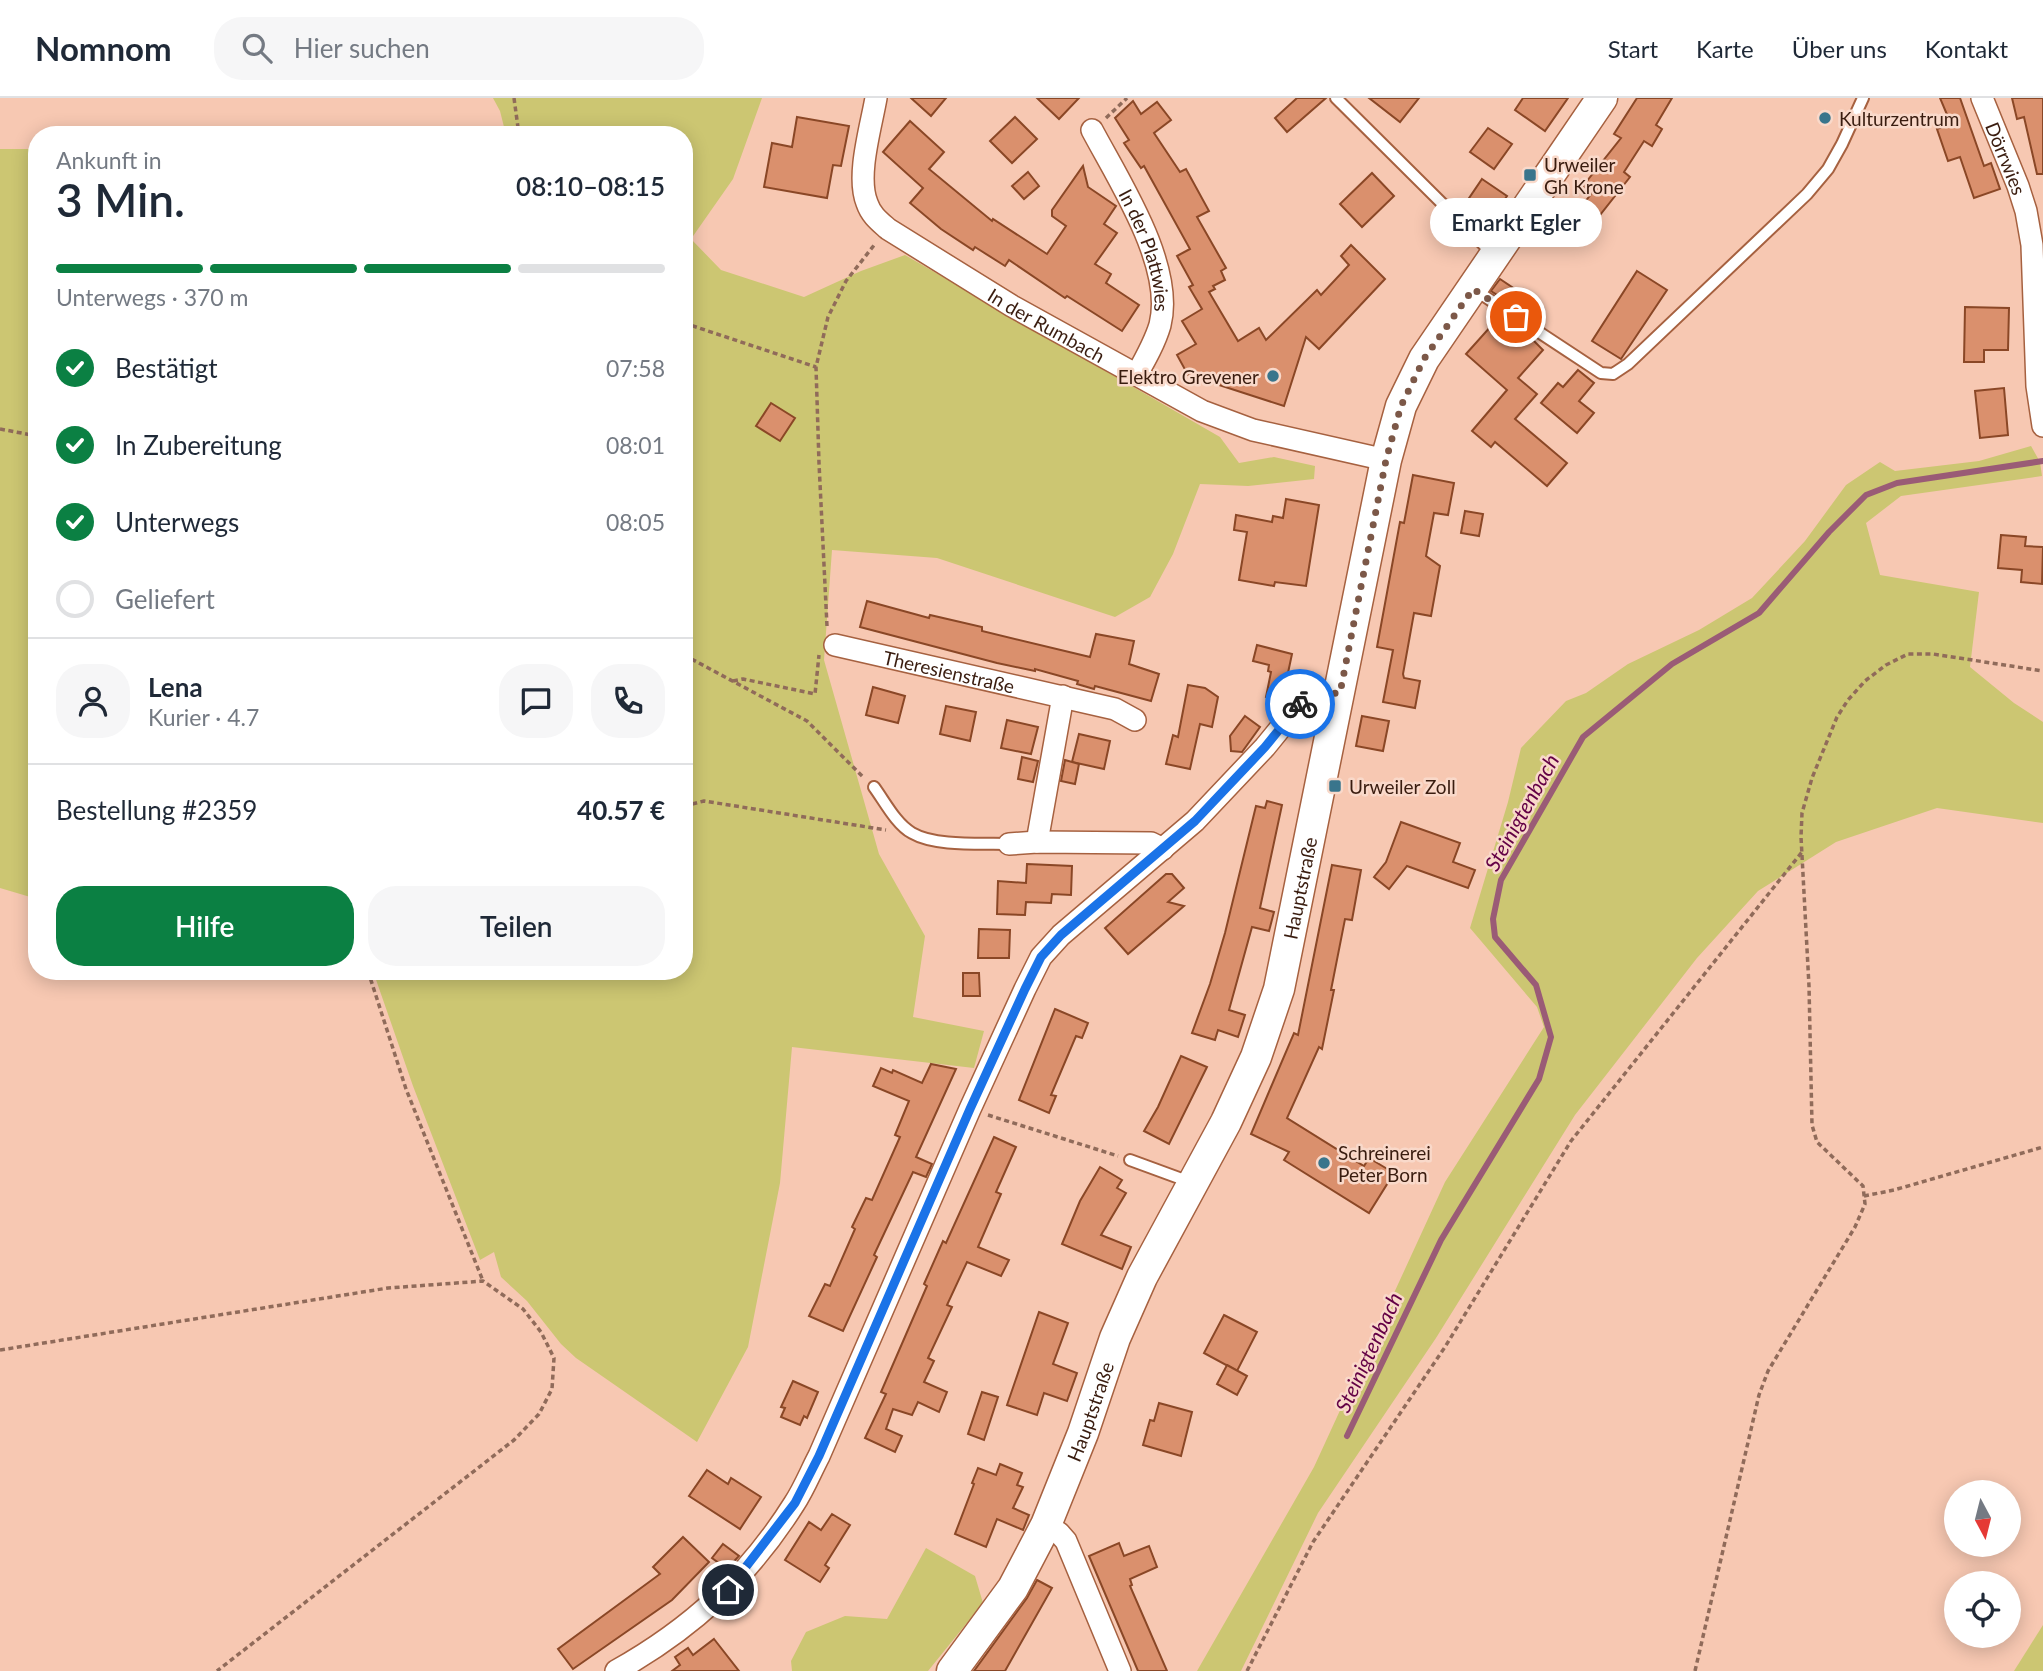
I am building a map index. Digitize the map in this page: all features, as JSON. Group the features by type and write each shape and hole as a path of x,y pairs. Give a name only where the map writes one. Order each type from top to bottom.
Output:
{"main road":[{"name":"Hauptstraße","path":"952,1671 1013,1588 1046,1525 1083,1433 1115,1338 1142,1277 1226,1122 1256,1057 1279,989 1386,460 1401,406 1424,359 1602,98"}],"street":[{"name":"In der Rumbach","path":"876,98 863,188 874,218 888,229 1012,306 1202,411 1253,430 1386,460"},
{"name":"Dörrwies","path":"1982,98 2018,186 2030,234 2035,274 2038,386 2043,426"},
{"name":"In der Plattwies","path":"1091,130 1137,215 1158,269 1163,298 1160,323 1152,347 1137,373"},
{"name":"Theresienstraße","path":"835,645 1063,696 1115,709 1135,720"},
{"path":"615,1671 700,1616 728,1590 795,1503 819,1456 970,1109 1041,957 1061,935 1219,798 1300,704 1317,694 1340,693"},
{"path":"1037,842 1063,696"},
{"path":"1009,844 1151,843 1163,849"},
{"path":"1046,1525 1066,1541 1120,1671"}],"lane":[{"path":"1336,98 1495,256"},
{"path":"1473,289 1601,373 1613,373 1628,364 1807,194 1828,169 1842,145 1863,98"},
{"path":"874,787 895,817 912,833 944,843 1009,844"},
{"path":"1130,1160 1192,1183"}],"path":[{"path":"514,98 518,126"},
{"path":"1091,130 1128,98"},
{"path":"733,681 743,679 815,694 820,647 835,645 827,628 816,367 828,317 846,281 888,229"},
{"path":"693,326 816,367"},
{"path":"0,429 28,434"},
{"path":"1695,1671 1759,1395 1768,1371 1855,1227 1865,1204 1863,1186 1817,1142 1812,1125 1802,813 1812,778 1848,700 1865,681 1886,665 1908,654 1933,654 2043,671"},
{"path":"693,660 807,721 874,787"},
{"path":"693,804 704,801 859,827 912,833"},
{"path":"1247,1671 1313,1542 1445,1347 1571,1141 1802,851"},
{"path":"217,1671 514,1440 539,1414 552,1389 554,1358 541,1332 523,1310 483,1281 406,1089 371,980"},
{"path":"970,1109 1130,1160"},
{"path":"1864,1196 1895,1191 2043,1147"},
{"path":"0,1350 388,1288 483,1281"}],"shaded area":[{"path":"493,98 762,98 733,179 693,236 693,126 504,126"},
{"path":"0,149 28,149 28,896 0,888"},
{"path":"693,241 721,270 804,297 861,271 905,255 1220,437 1239,463 1274,457 1315,466 1314,479 1248,486 1200,484 1173,554 1150,597 1115,617 937,558 832,550 824,660 879,854 925,936 913,1017 984,1031 974,1068 792,1047 780,1183 748,1347 697,1442 576,1358 561,1344 527,1301 501,1277 494,1252 480,1260 413,1086 376,980 693,980"},
{"path":"2031,446 2040,462 2042,476 1901,496 1866,523 1880,575 1979,592 1970,667 2014,703 2043,722 2043,823 1937,808 1836,842 1758,891 1697,958 1575,1115 1436,1338 1318,1513 1241,1671 1197,1671 1314,1467 1445,1182 1544,1027 1537,1007 1470,928 1508,802 1521,748 1566,701 1586,693 1628,664 1699,630 1752,598 1805,541 1846,485 1880,462 1895,471 1979,461"},
{"path":"926,1548 975,1576 983,1603 928,1671 792,1671 791,1661 806,1632 845,1616 887,1619"},
{"path":"2043,1625 2043,1671 2014,1671"}],"building":[{"path":"911,98 946,98 931,116"},
{"path":"1037,98 1079,98 1059,119"},
{"path":"1297,98 1326,98 1287,132 1275,118"},
{"path":"1369,98 1419,98 1400,122"},
{"path":"1523,98 1568,98 1545,131 1515,110"},
{"path":"1637,98 1672,98 1656,125 1662,129 1652,146 1644,141 1624,172 1630,177 1596,220 1580,208 1592,193 1583,186 1621,138 1614,134"},
{"path":"1940,98 1960,98 1984,166 1991,163 2000,189 1974,198 1960,157 1948,161 1937,129 1951,124"},
{"path":"2012,98 2043,98 2043,174 2037,174 2024,117 2017,119"},
{"path":"1133,101 1141,114 1157,102 1171,120 1154,133 1180,172 1186,169 1209,211 1197,217 1226,268 1221,271 1225,280 1213,286 1215,289 1209,292 1238,341 1259,328 1266,340 1317,290 1321,295 1349,265 1341,256 1351,245 1385,279 1319,349 1306,337 1284,406 1188,375 1177,355 1196,344 1182,321 1202,309 1189,287 1193,285 1177,256 1190,249 1144,166 1141,168 1124,143 1129,140 1115,118"},
{"path":"797,117 849,126 841,166 833,165 827,198 764,187 772,143 792,147"},
{"path":"1015,117 1037,139 1012,163 990,141"},
{"path":"910,121 944,152 929,169 992,221 993,219 1047,254 1066,226 1052,216 1052,210 1083,166 1088,187 1116,206 1104,224 1117,233 1095,264 1111,274 1106,283 1139,305 1122,331 1067,296 1065,298 1009,260 1005,266 975,247 973,250 941,229 910,203 923,188 883,152"},
{"path":"1488,128 1512,144 1494,169 1470,152"},
{"path":"1028,172 1039,186 1024,199 1012,186"},
{"path":"1372,173 1394,196 1362,227 1340,204"},
{"path":"1482,179 1507,196 1486,226 1461,210"},
{"path":"1637,271 1667,290 1621,359 1592,341"},
{"path":"1500,279 1543,308 1535,320 1491,291"},
{"path":"1965,307 2009,308 2008,350 1984,350 1984,362 1964,362"},
{"path":"1500,316 1526,333 1543,350 1518,378 1537,394 1515,419 1567,463 1547,486 1495,442 1491,447 1472,431 1507,390 1466,354"},
{"path":"1578,370 1594,383 1579,401 1594,413 1577,433 1541,403 1558,383 1563,387"},
{"path":"2004,388 2008,435 1980,438 1975,391"},
{"path":"771,403 795,418 780,441 756,426"},
{"path":"1413,475 1454,483 1448,515 1434,513 1426,556 1440,566 1431,616 1414,613 1403,674 1404,678 1420,681 1415,708 1383,702 1393,650 1377,647 1400,522 1404,523"},
{"path":"1286,499 1319,505 1306,586 1275,582 1274,586 1239,580 1247,532 1234,530 1236,515 1272,522 1273,516 1283,518"},
{"path":"1465,511 1483,514 1479,536 1461,533"},
{"path":"2001,535 2026,537 2025,546 2043,547 2042,584 2021,582 2022,570 1998,568"},
{"path":"867,601 929,618 930,615 982,627 982,631 1090,657 1096,634 1134,641 1129,664 1159,674 1151,701 1095,686 1094,689 1077,684 1078,681 1035,669 997,663 860,627"},
{"path":"1257,645 1292,654 1282,701 1266,697 1271,672 1268,671 1269,665 1253,661"},
{"path":"1188,685 1205,688 1218,697 1212,727 1200,724 1190,769 1166,764 1173,735 1178,737"},
{"path":"873,687 905,696 898,723 866,715"},
{"path":"946,706 976,712 970,741 940,734"},
{"path":"1245,716 1260,727 1242,752 1231,751 1230,736"},
{"path":"1362,716 1389,721 1383,751 1356,746"},
{"path":"1007,720 1038,727 1031,754 1001,748"},
{"path":"1079,734 1110,741 1104,769 1072,762"},
{"path":"1022,757 1038,761 1033,782 1018,779"},
{"path":"1065,760 1079,764 1075,784 1061,781"},
{"path":"1267,801 1282,805 1260,908 1274,912 1269,931 1252,927 1229,1010 1245,1015 1238,1037 1218,1030 1215,1040 1192,1033 1225,933 1256,806 1265,808"},
{"path":"1401,822 1460,843 1453,862 1475,870 1468,888 1407,866 1389,889 1374,877 1386,862"},
{"path":"1027,864 1072,866 1071,895 1052,894 1051,903 1026,902 1025,915 997,914 998,881 1026,883"},
{"path":"1332,865 1361,870 1352,920 1345,919 1322,1049 1319,1047 1287,1118 1364,1166 1369,1158 1394,1173 1369,1213 1284,1160 1289,1152 1251,1134 1294,1033 1298,1035"},
{"path":"1166,874 1172,874 1184,888 1168,902 1184,906 1128,954 1105,928"},
{"path":"979,929 1010,930 1009,958 978,958"},
{"path":"963,973 979,973 980,996 963,996"},
{"path":"1055,1009 1088,1023 1082,1038 1076,1036 1051,1095 1056,1096 1049,1113 1019,1100"},
{"path":"1181,1056 1207,1067 1169,1144 1144,1131"},
{"path":"931,1064 956,1069 916,1157 932,1164 926,1177 913,1172 874,1255 877,1257 843,1331 809,1316 825,1284 830,1286 866,1198 872,1200 900,1137 895,1135 909,1101 873,1086 881,1068 892,1073 893,1070 922,1083"},
{"path":"994,1137 1016,1147 996,1192 1001,1194 978,1247 1009,1260 1001,1276 967,1262 947,1305 952,1307 928,1358 934,1361 924,1382 947,1392 939,1412 918,1402 912,1415 893,1409 886,1429 902,1436 895,1452 865,1438 886,1394 881,1392 927,1286 924,1284 943,1241 946,1243"},
{"path":"1100,1167 1122,1180 1117,1188 1126,1193 1101,1235 1131,1247 1122,1269 1062,1244 1080,1201"},
{"path":"1039,1312 1068,1323 1053,1364 1077,1373 1067,1401 1044,1393 1037,1415 1007,1405"},
{"path":"1224,1315 1257,1332 1237,1371 1204,1353"},
{"path":"1227,1365 1247,1376 1237,1395 1217,1384"},
{"path":"793,1381 818,1392 807,1418 804,1416 800,1425 781,1417 785,1408 781,1407"},
{"path":"982,1392 998,1397 984,1440 968,1434"},
{"path":"1159,1403 1192,1412 1181,1456 1143,1445 1150,1420 1154,1421"},
{"path":"1000,1464 1022,1473 1017,1485 1023,1487 1013,1508 1029,1515 1023,1530 997,1519 986,1547 955,1534 978,1468 996,1475"},
{"path":"707,1470 728,1484 731,1478 761,1497 740,1529 689,1496"},
{"path":"832,1514 850,1525 825,1565 829,1568 820,1582 785,1560 809,1522 821,1530"},
{"path":"683,1537 709,1562 672,1600 573,1669 558,1649 660,1574 653,1567"},
{"path":"1119,1543 1124,1556 1149,1546 1157,1567 1130,1579 1130,1586 1167,1671 1138,1671 1089,1556"},
{"path":"723,1544 739,1556 727,1569 712,1558"},
{"path":"1037,1580 1052,1588 1005,1671 974,1671 1027,1598"},
{"path":"714,1639 739,1671 672,1671 680,1665 675,1657 688,1648 693,1655"}],"waterway":[{"name":"Steinigtenbach","path":"1347,1436 1441,1240 1539,1079 1551,1037 1536,985 1495,937 1493,919 1501,880 1583,737 1672,664 1759,613 1829,532 1866,495 1897,483 2043,461"}],"way so far":[{"path":"1300,704 1317,694 1340,693 1386,460 1401,406 1424,359 1473,289 1516,317"}],"place":[{"name":"Kulturzentrum","path":"1825,118"},
{"name":"Urweiler Gh Krone","path":"1530,175"},
{"name":"Emarkt Egler","path":"1516,317"},
{"name":"Elektro Grevener","path":"1273,376"},
{"name":"Urweiler Zoll","path":"1335,786"},
{"name":"Schreinerei Peter Born","path":"1324,1163"}],"route":[{"path":"728,1590 795,1503 819,1456 970,1109 1041,957 1061,935 1219,798 1300,704"}]}
